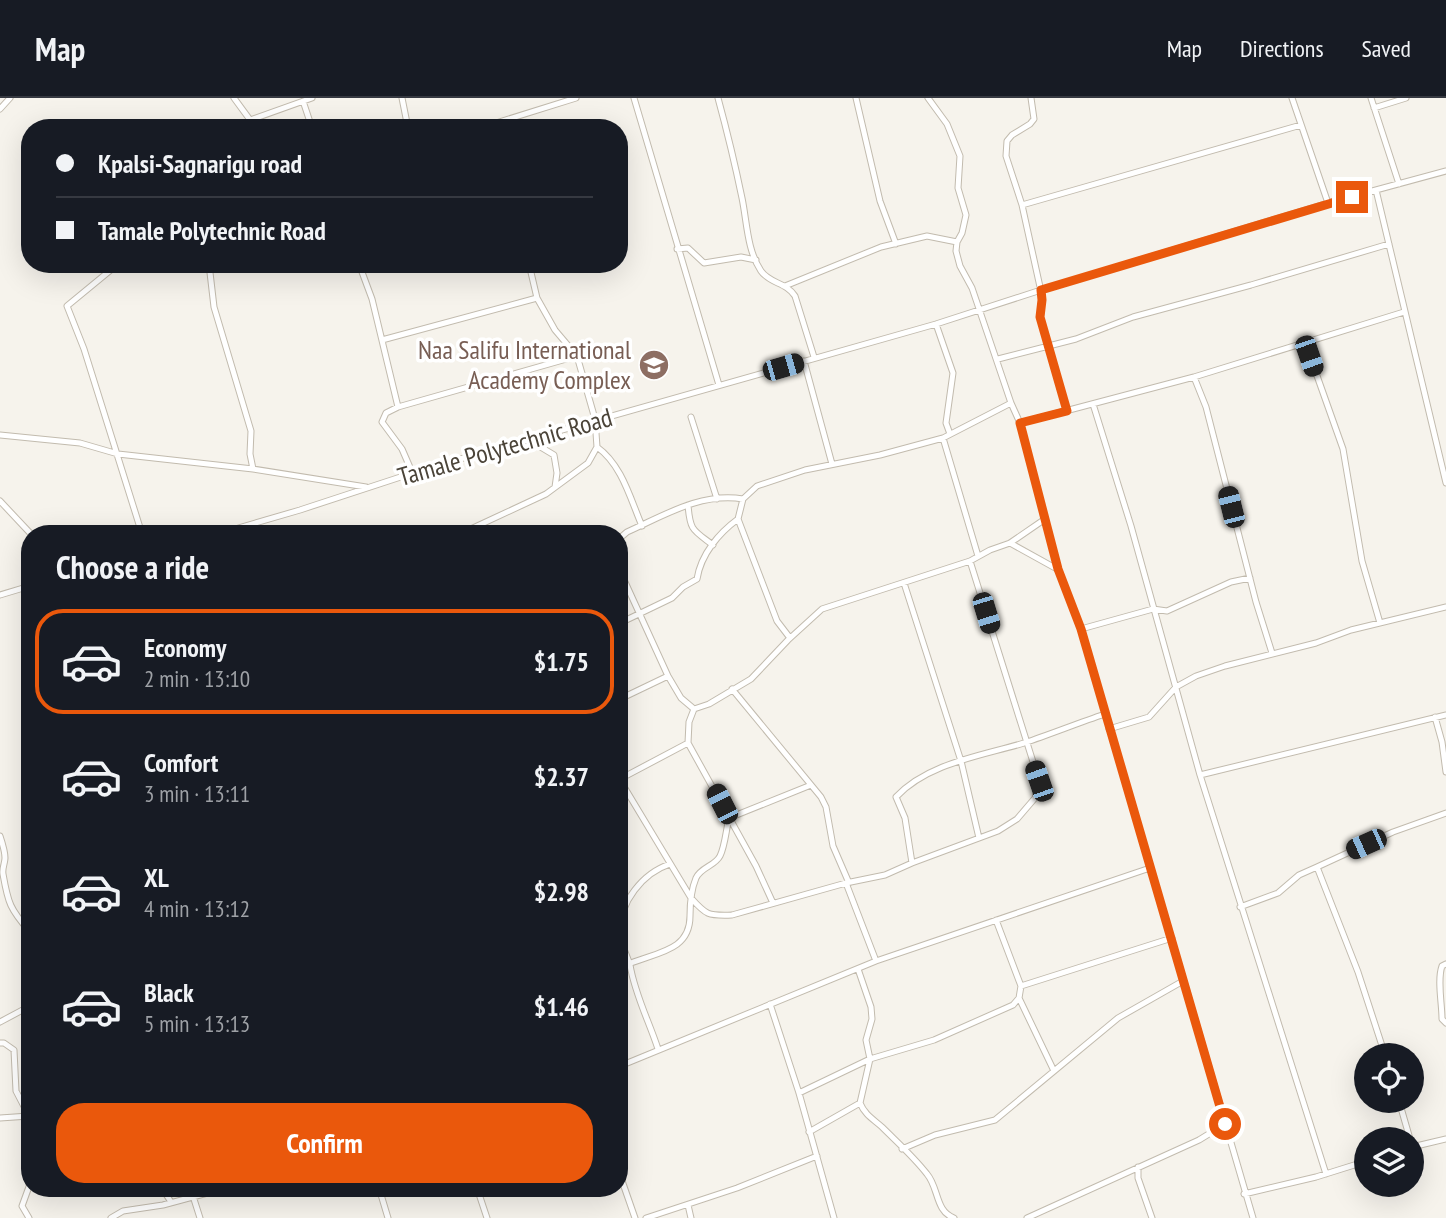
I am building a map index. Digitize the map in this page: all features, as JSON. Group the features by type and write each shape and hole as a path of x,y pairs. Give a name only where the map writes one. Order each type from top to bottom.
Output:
{"street":[{"path":"0,109 10,98"},
{"path":"234,98 251,119 312,98"},
{"path":"402,98 406,119"},
{"path":"509,119 576,98"},
{"path":"634,98 719,385"},
{"path":"719,98 743,201 748,235 756,260 770,280 785,286 795,296 814,358"},
{"path":"856,98 880,201 896,244"},
{"path":"928,98 947,124 960,156 958,188 966,215 957,242 956,251 960,266 972,288 1020,423 1058,569 1081,629 1252,1218"},
{"path":"1031,98 1034,119 1007,141 1006,156 1022,205 1041,290 1040,317 1067,411"},
{"path":"1292,98 1328,203"},
{"path":"1371,98 1399,184"},
{"path":"1374,108 1406,98"},
{"path":"303,101 309,119"},
{"path":"1022,205 1301,125"},
{"name":"Tamale Polytechnic Road","path":"248,525 412,472 936,324 1328,203 1446,171"},
{"path":"1376,190 1446,483"},
{"path":"785,286 881,247 928,236 957,242"},
{"path":"998,359 1076,339 1133,317 1388,244"},
{"path":"677,249 688,248 704,262 741,257 756,260"},
{"path":"107,273 67,306 139,525"},
{"path":"210,273 214,307 251,431 250,454 253,469"},
{"path":"362,273 398,407"},
{"path":"482,525 555,487 588,463 597,447 595,419 577,356 555,330 537,298 531,273"},
{"path":"382,340 537,298"},
{"path":"1020,423 1194,377 1404,312"},
{"path":"936,324 953,373 946,423 950,434"},
{"path":"1305,342 1343,449 1362,561 1380,623"},
{"path":"412,472 402,449 382,422 386,413 398,407 577,356"},
{"path":"804,361 832,464"},
{"path":"1194,377 1206,407 1272,653"},
{"path":"790,638 772,610 754,554 738,519 743,499 757,486 805,470 880,455 943,438 1011,403"},
{"path":"1093,404 1131,526 1200,775 1326,1174"},
{"path":"691,417 717,499"},
{"path":"0,435 80,443 118,454 253,469 369,488"},
{"path":"533,438 539,446 554,455 558,473 555,487"},
{"path":"943,438 978,556"},
{"path":"597,447 606,453 617,468 642,526"},
{"path":"628,534 699,501 743,499"},
{"path":"0,501 23,525"},
{"path":"688,505 690,525 699,536 713,545"},
{"path":"628,619 672,598 683,587 697,579 699,569 713,545 724,529 738,519"},
{"path":"694,709 709,704 751,679 822,609 970,561 1010,543 1045,519"},
{"path":"1010,543 1058,569"},
{"path":"628,793 691,898 705,914 714,916 732,915 886,875 998,831 1017,819 1035,797 1039,781 970,561"},
{"path":"1081,629 1153,609 1167,611 1231,582 1250,578"},
{"path":"904,583 961,761 979,838"},
{"path":"0,596 21,589"},
{"path":"628,590 668,676 681,698 694,709"},
{"path":"1109,729 1149,717 1176,687 1196,676 1316,643 1342,633 1446,607"},
{"path":"628,695 668,676"},
{"path":"733,689 826,807 832,846 876,961"},
{"path":"694,709 689,722 688,743 774,903"},
{"path":"912,863 905,818 896,797 905,787 961,761 1026,742 1105,714"},
{"path":"1200,775 1446,715"},
{"path":"1435,717 1446,772"},
{"path":"628,775 688,743"},
{"path":"729,818 811,785"},
{"path":"1240,907 1278,893 1299,876 1393,832 1446,813"},
{"path":"630,965 681,944 690,931 691,898 698,874 720,855 729,818"},
{"path":"0,836 5,858 2,872 6,897 10,908 21,921"},
{"path":"628,901 656,868 670,864"},
{"path":"1317,867 1350,950 1381,1043"},
{"path":"628,1062 876,961 1150,868"},
{"path":"996,920 1021,986 1019,998 1054,1071"},
{"path":"1021,986 1171,937"},
{"path":"628,959 638,1001 658,1049"},
{"path":"1446,964 1439,973 1443,998 1442,1019 1446,1023"},
{"path":"858,969 872,1007 866,1040 870,1059 860,1103 868,1116 929,1175 946,1215 954,1218"},
{"path":"902,1149 934,1135 995,1120 1118,1018 1183,981"},
{"path":"799,1093 870,1059 934,1040 1013,1004 1019,998"},
{"path":"770,1004 799,1093 834,1218"},
{"path":"0,1022 21,1011"},
{"path":"0,1043 14,1050 16,1091 21,1101"},
{"path":"809,1132 860,1103"},
{"path":"0,1118 21,1117"},
{"path":"1027,1218 1199,1140 1225,1124"},
{"path":"1424,1144 1446,1139"},
{"path":"646,1218 817,1156"},
{"path":"1244,1194 1354,1165"},
{"path":"1138,1167 1138,1178 1152,1218"},
{"path":"25,1197 22,1206 29,1218"},
{"path":"168,1197 171,1202"},
{"path":"111,1218 123,1211 189,1197"},
{"path":"193,1197 200,1218"},
{"path":"382,1197 388,1218"},
{"path":"477,1218 486,1217 480,1197"},
{"path":"628,1197 635,1218"},
{"path":"688,1205 691,1218"}],"place":[{"name":"Naa Salifu International Academy Complex","path":"654,365"}],"route":[{"path":"1225,1124 1081,629 1058,569 1020,423 1067,411 1040,317 1041,290 1352,197"}]}
